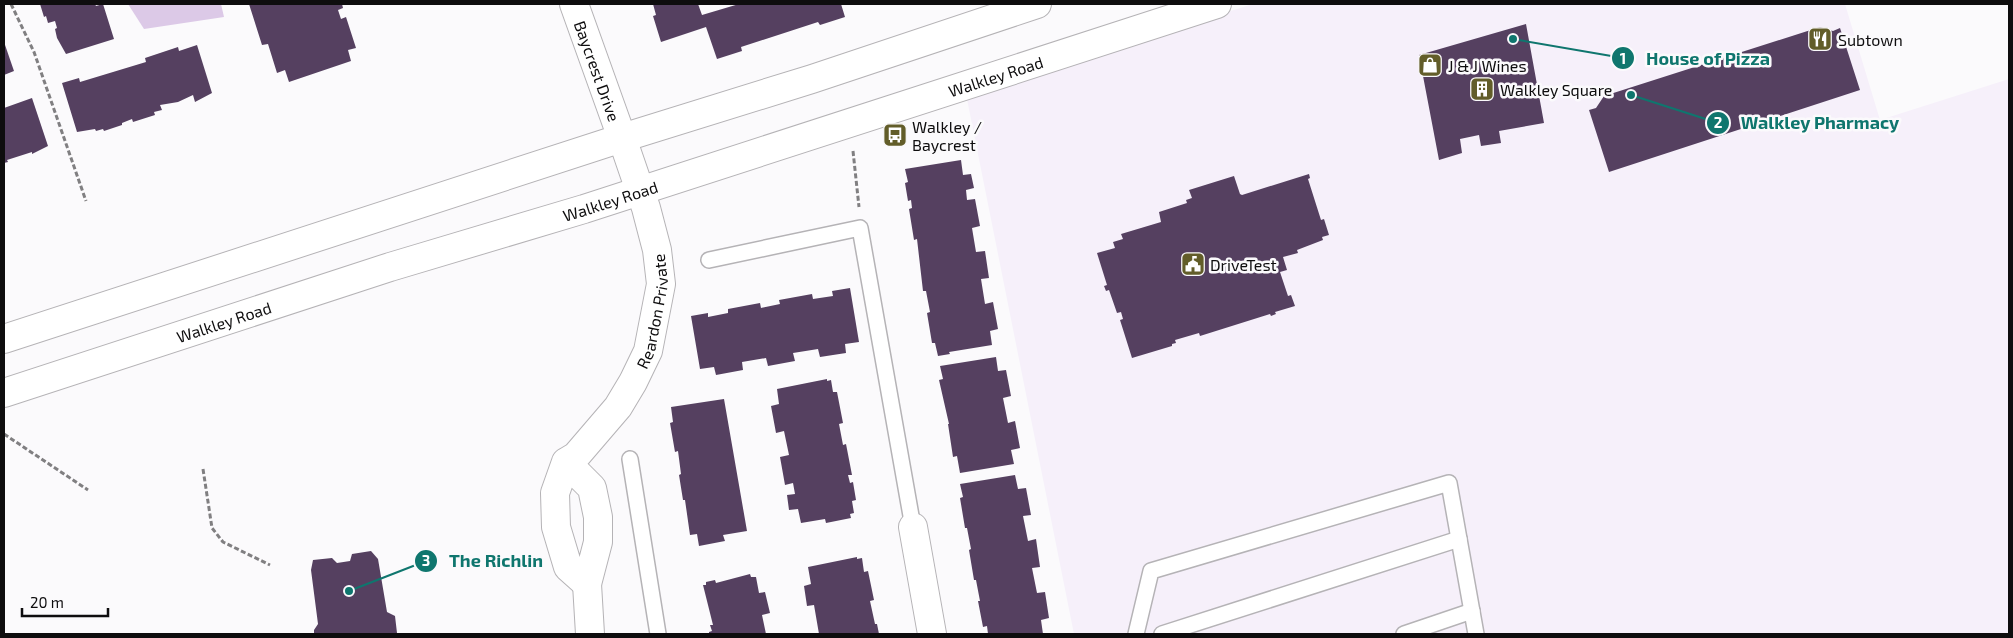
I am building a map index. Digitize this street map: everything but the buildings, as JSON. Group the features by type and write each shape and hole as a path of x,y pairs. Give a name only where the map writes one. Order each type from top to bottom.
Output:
{"main road":[{"name":"Baycrest Drive","path":"574,4 622,138"},
{"path":"4,339 622,138 812,79 1037,4"},
{"name":"Walkley Road","path":"4,394 390,267 640,190 1217,4"},
{"name":"Reardon Private","path":"587,584 568,567 556,527 554,493 566,462 576,456 618,408 648,351 661,284 657,250 640,190 622,138"},
{"path":"566,462 592,488 598,517 598,542 587,584 590,634"},
{"path":"913,527 932,634"}],"lane":[{"path":"709,260 860,228 913,527"},
{"path":"630,459 658,634"},
{"path":"1136,634 1151,571 1449,483 1476,634"},
{"path":"1162,634 1459,539"},
{"path":"1404,634 1472,611"}],"path":[{"path":"11,4 34,52 86,201"},
{"path":"852,142 860,228"},
{"path":"4,434 88,490"},
{"path":"202,469 212,528 223,542 270,566"}],"shaded area":[{"path":"128,4 221,4 224,17 144,29"},
{"path":"1253,4 1845,4 1880,120 2009,79 2009,634 1074,634 966,94"}],"place":[{"name":"House of Pizza","path":"1513,39"},
{"name":"Subtown","path":"1820,39"},
{"name":"J & J Wines","path":"1430,65"},
{"name":"Walkley Square","path":"1482,89"},
{"name":"Walkley Pharmacy","path":"1631,95"},
{"name":"Walkley / Baycrest","path":"895,135"},
{"name":"DriveTest","path":"1193,264"},
{"name":"The Richlin","path":"349,591"}]}
